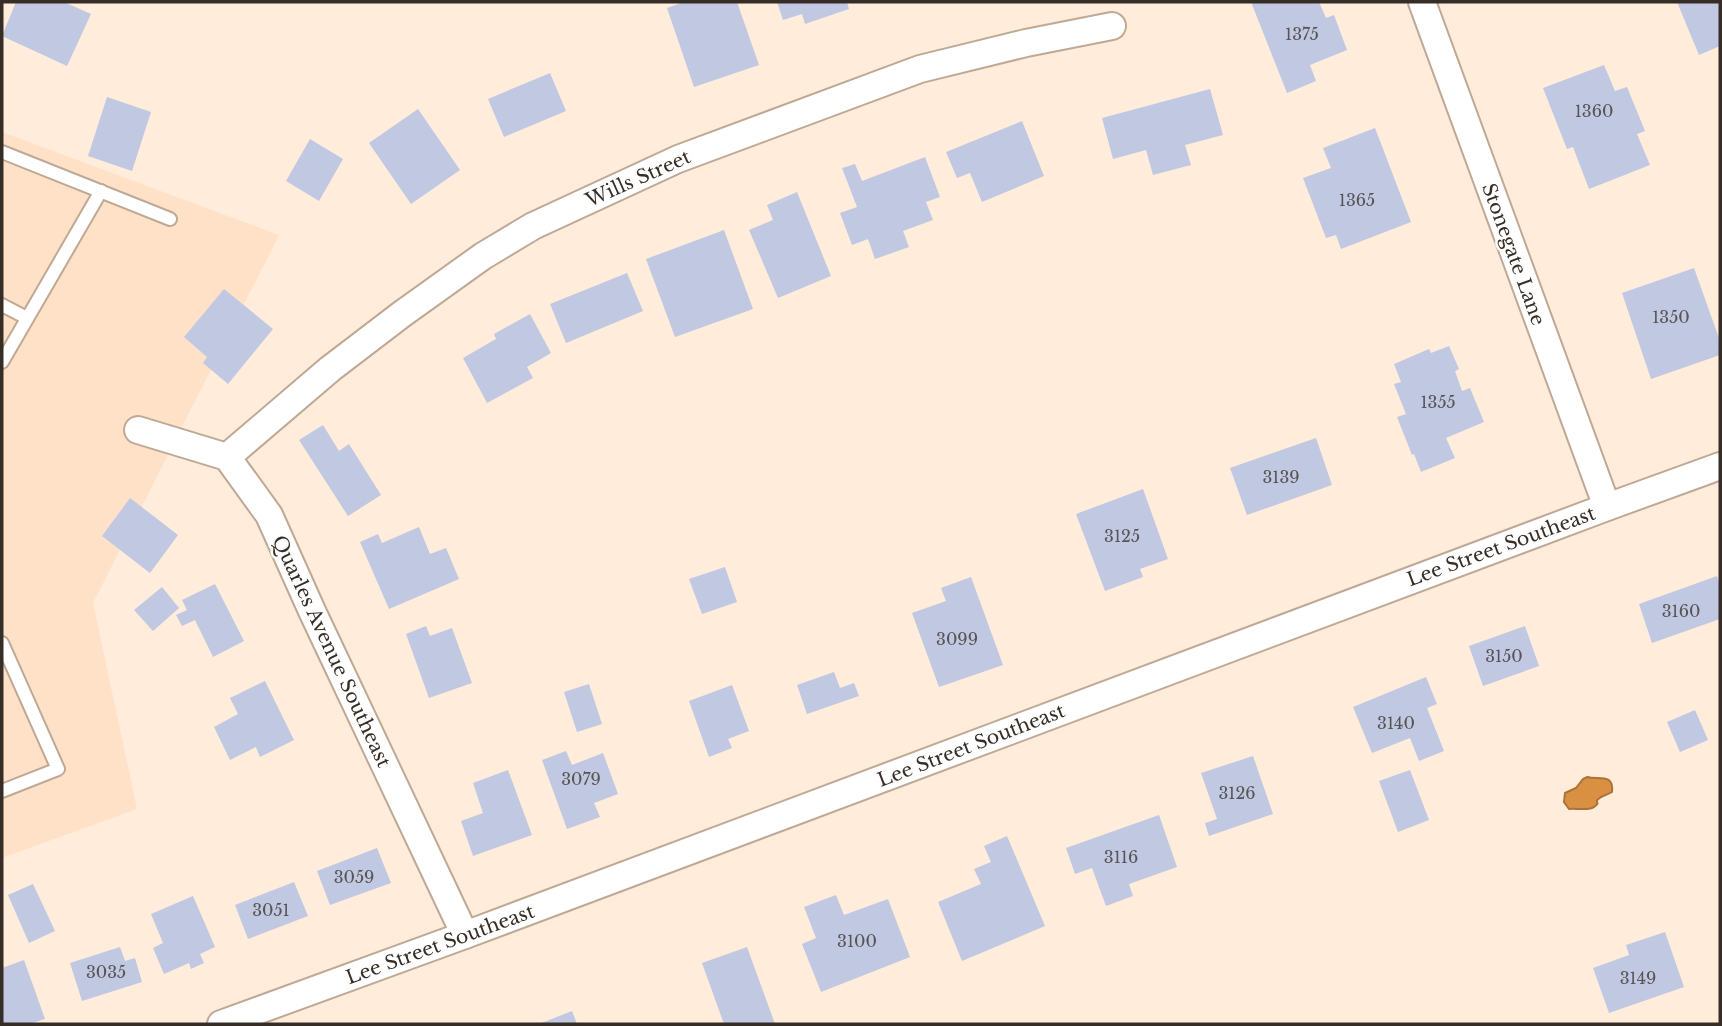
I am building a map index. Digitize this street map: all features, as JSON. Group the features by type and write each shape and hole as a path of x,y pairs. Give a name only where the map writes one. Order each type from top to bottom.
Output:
{"street":[{"name":"Stonegate Lane","path":"1422,2 1607,507"},
{"name":"Wills Street","path":"227,457 330,369 402,314 483,256 533,226 678,159 920,69 1026,43 1112,26"},
{"path":"138,430 227,457"},
{"name":"Quarles Avenue Southeast","path":"227,457 270,516 465,935"},
{"name":"Lee Street Southeast","path":"221,1024 1720,467"}],"lane":[{"path":"2,152 170,219"},
{"path":"2,362 101,191"},
{"path":"2,305 27,318"},
{"path":"2,643 58,769 2,792"}],"shaded area":[{"path":"2,132 279,235 93,603 137,809 2,858"},
{"path":"1587,777 1605,778 1611,782 1612,792 1598,799 1592,808 1569,809 1564,802 1565,793 1576,788"}],"building":[{"path":"16,2 64,2 91,14 67,66 2,36"},
{"path":"684,2 737,2 759,65 694,87 667,8"},
{"path":"777,2 847,2 849,9 805,24 802,14 783,20"},
{"path":"1251,2 1319,2 1326,18 1334,15 1347,50 1310,65 1316,81 1287,93"},
{"path":"1677,2 1720,2 1720,46 1699,55"},
{"path":"1604,65 1615,91 1627,87 1645,131 1637,134 1650,165 1589,189 1573,147 1567,149 1543,88"},
{"path":"550,73 566,111 504,137 488,99"},
{"path":"1210,89 1223,135 1185,145 1191,165 1153,175 1146,150 1113,159 1102,118"},
{"path":"107,97 151,112 132,171 88,156"},
{"path":"418,109 460,170 411,204 369,143"},
{"path":"1022,121 1044,176 982,202 970,173 957,178 946,152"},
{"path":"1375,128 1411,222 1341,249 1336,235 1326,238 1303,178 1331,168 1323,148"},
{"path":"310,139 343,159 319,201 286,181"},
{"path":"925,157 940,197 926,202 933,220 903,231 909,247 875,259 868,239 852,245 840,213 857,207 842,168 855,164 862,181"},
{"path":"797,192 831,276 778,298 749,230 773,220 767,205"},
{"path":"724,230 753,309 675,337 646,259"},
{"path":"1694,268 1720,341 1720,355 1651,379 1622,293"},
{"path":"627,273 643,311 566,343 550,304"},
{"path":"224,289 273,329 228,384 203,363 207,357 184,337"},
{"path":"530,314 551,353 527,367 533,378 487,403 463,358 496,339 494,334"},
{"path":"1449,346 1459,369 1455,371 1462,391 1470,388 1484,422 1446,438 1455,458 1421,472 1397,417 1406,414 1394,384 1401,382 1394,364 1429,349 1431,353"},
{"path":"323,425 339,451 349,444 381,495 348,516 299,440"},
{"path":"1316,438 1332,485 1247,515 1230,468"},
{"path":"1143,489 1168,559 1140,569 1143,577 1105,591 1076,514"},
{"path":"130,498 178,535 150,573 102,536"},
{"path":"419,527 430,554 446,548 459,579 389,609 360,542 378,534 382,543"},
{"path":"725,567 737,602 702,614 689,579"},
{"path":"1717,576 1720,585 1720,619 1652,643 1639,604"},
{"path":"971,577 1003,665 939,687 912,613 946,601 941,588"},
{"path":"215,584 244,641 213,657 195,620 182,626 176,615 187,610 182,600"},
{"path":"162,587 179,608 153,631 134,610"},
{"path":"426,626 430,636 452,628 472,683 429,698 406,634"},
{"path":"1525,626 1539,666 1483,686 1469,646"},
{"path":"834,672 840,688 854,683 859,696 807,714 797,685"},
{"path":"1426,677 1437,704 1427,708 1444,751 1419,761 1410,738 1372,753 1353,707"},
{"path":"265,681 294,740 260,757 256,747 230,760 214,727 238,714 230,698"},
{"path":"589,684 602,724 577,732 564,692"},
{"path":"732,685 749,731 728,739 732,748 709,757 689,701"},
{"path":"1695,710 1708,740 1680,752 1667,722"},
{"path":"566,751 572,765 603,753 618,794 594,803 600,817 567,829 542,760"},
{"path":"1253,756 1273,814 1209,836 1205,823 1217,819 1201,773"},
{"path":"508,770 532,835 473,856 461,821 483,813 473,783"},
{"path":"1410,770 1429,820 1398,832 1379,781"},
{"path":"1159,815 1177,867 1129,884 1133,896 1106,906 1092,868 1075,874 1066,848"},
{"path":"1007,836 1045,926 962,961 938,902 981,884 974,869 991,862 984,846"},
{"path":"377,848 391,883 330,905 317,871"},
{"path":"294,882 308,916 248,939 235,905"},
{"path":"33,884 55,931 29,943 8,895"},
{"path":"836,895 844,915 888,899 910,957 821,992 802,944 816,938 804,907"},
{"path":"193,896 215,947 200,954 204,963 191,969 189,963 164,974 153,948 163,943 151,914"},
{"path":"1665,932 1684,987 1609,1013 1593,968 1629,955 1626,945"},
{"path":"120,947 125,961 135,958 142,982 82,1001 70,963"},
{"path":"747,947 775,1024 724,1024 702,963"},
{"path":"24,960 45,1019 29,1024 2,1024 2,968"},
{"path":"572,1011 577,1024 539,1024"}]}
